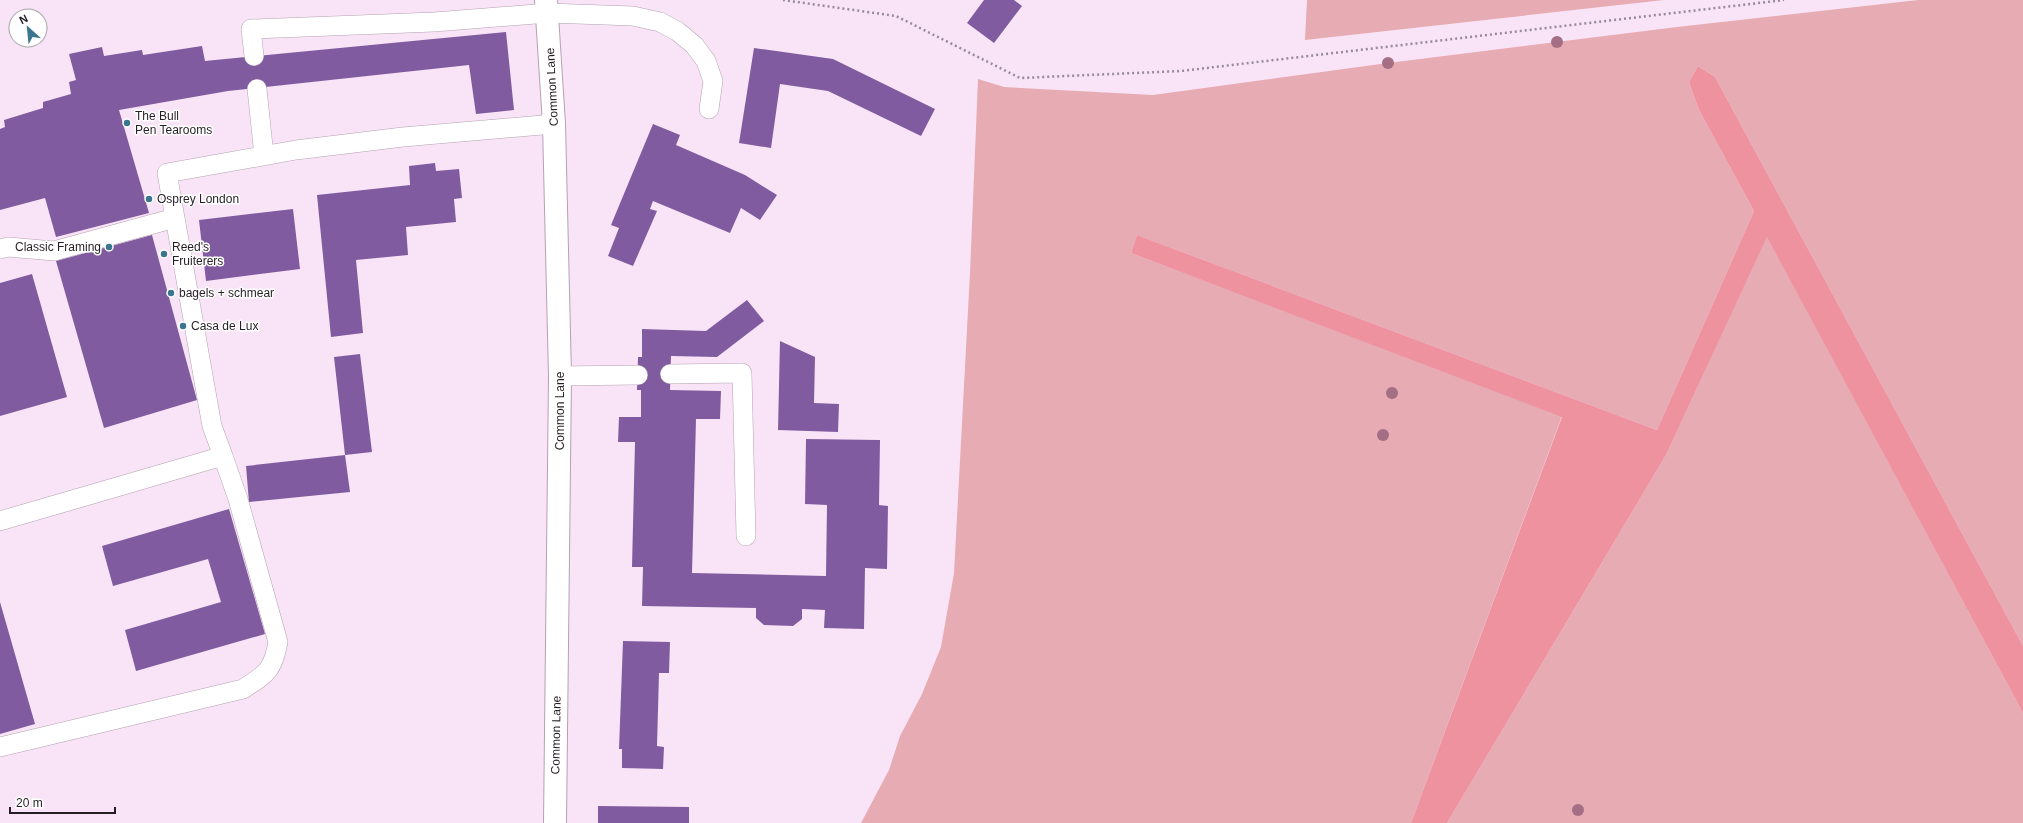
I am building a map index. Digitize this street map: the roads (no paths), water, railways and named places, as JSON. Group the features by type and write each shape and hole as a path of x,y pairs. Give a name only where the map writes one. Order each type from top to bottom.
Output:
{"street":[{"name":"Common Lane","path":"547,7 554,124 560,376 555,823"}],"lane":[{"path":"254,56 251,29 434,22 547,7 632,16 660,22 678,31 694,45 706,61 713,81 709,109"},
{"path":"257,88 264,156"},
{"path":"0,747 243,689 265,675 275,660 278,642 238,499 211,419 168,173 296,150 403,137 554,124"},
{"path":"0,249 8,247 54,252 175,218"},
{"path":"670,374 742,373 746,536"},
{"path":"560,376 638,375"},
{"path":"0,521 223,456"}],"place":[{"name":"The Bull Pen Tearooms","path":"127,123"},
{"name":"Osprey London","path":"149,199"},
{"name":"Classic Framing","path":"109,247"},
{"name":"Reed's Fruiterers","path":"164,254"},
{"name":"bagels + schmear","path":"171,293"},
{"name":"Casa de Lux","path":"183,326"}]}
